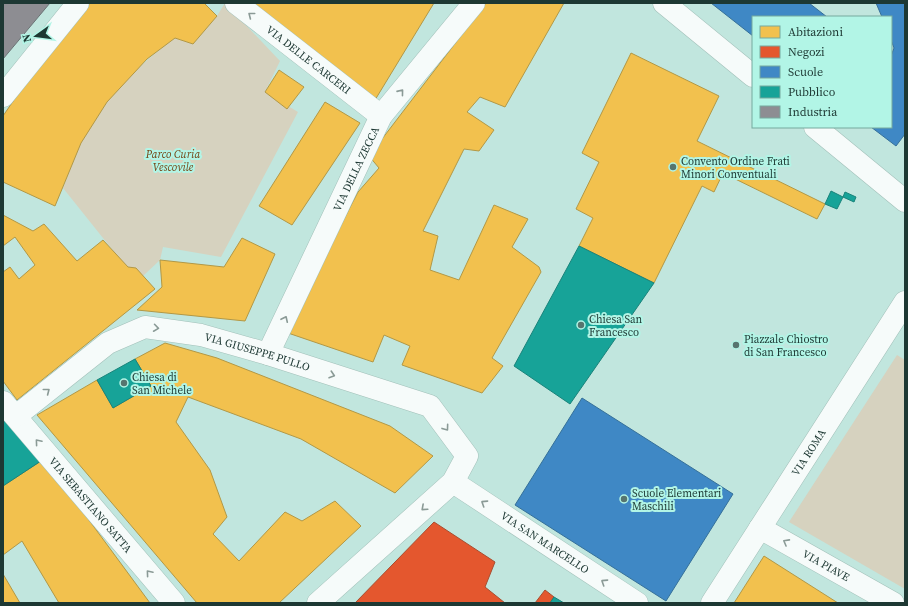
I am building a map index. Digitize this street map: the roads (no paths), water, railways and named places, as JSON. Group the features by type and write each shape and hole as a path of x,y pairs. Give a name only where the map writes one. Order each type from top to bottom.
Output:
{"street":[{"path":"3,96 78,3"},
{"name":"VIA DELLE CARCERI","path":"236,3 381,116"},
{"name":"VIA DELLA ZECCA","path":"268,354 381,116 474,3"},
{"path":"664,3 752,75"},
{"path":"816,128 905,201"},
{"name":"VIA ROMA","path":"712,603 905,302"},
{"name":"VIA GIUSEPPE PULLO","path":"9,408 108,343 145,327 200,335 268,354 430,406 467,456 453,482"},
{"name":"VIA SEBASTIANO SATTA","path":"9,408 174,603"},
{"path":"318,603 453,482"},
{"name":"VIA SAN MARCELLO","path":"453,482 637,603"},
{"name":"VIA PIAVE","path":"760,528 893,603"}],"place":[{"name":"Convento Ordine Frati Minori Conventuali","path":"673,167"},
{"name":"Chiesa San Francesco","path":"581,325"},
{"name":"Piazzale Chiostro di San Francesco","path":"736,345"},
{"name":"Chiesa di San Michele","path":"124,383"},
{"name":"Scuole Elementari Maschili","path":"624,499"}],"park label":[{"name":"Parco Curia Vescovile","path":"173,160"}]}
